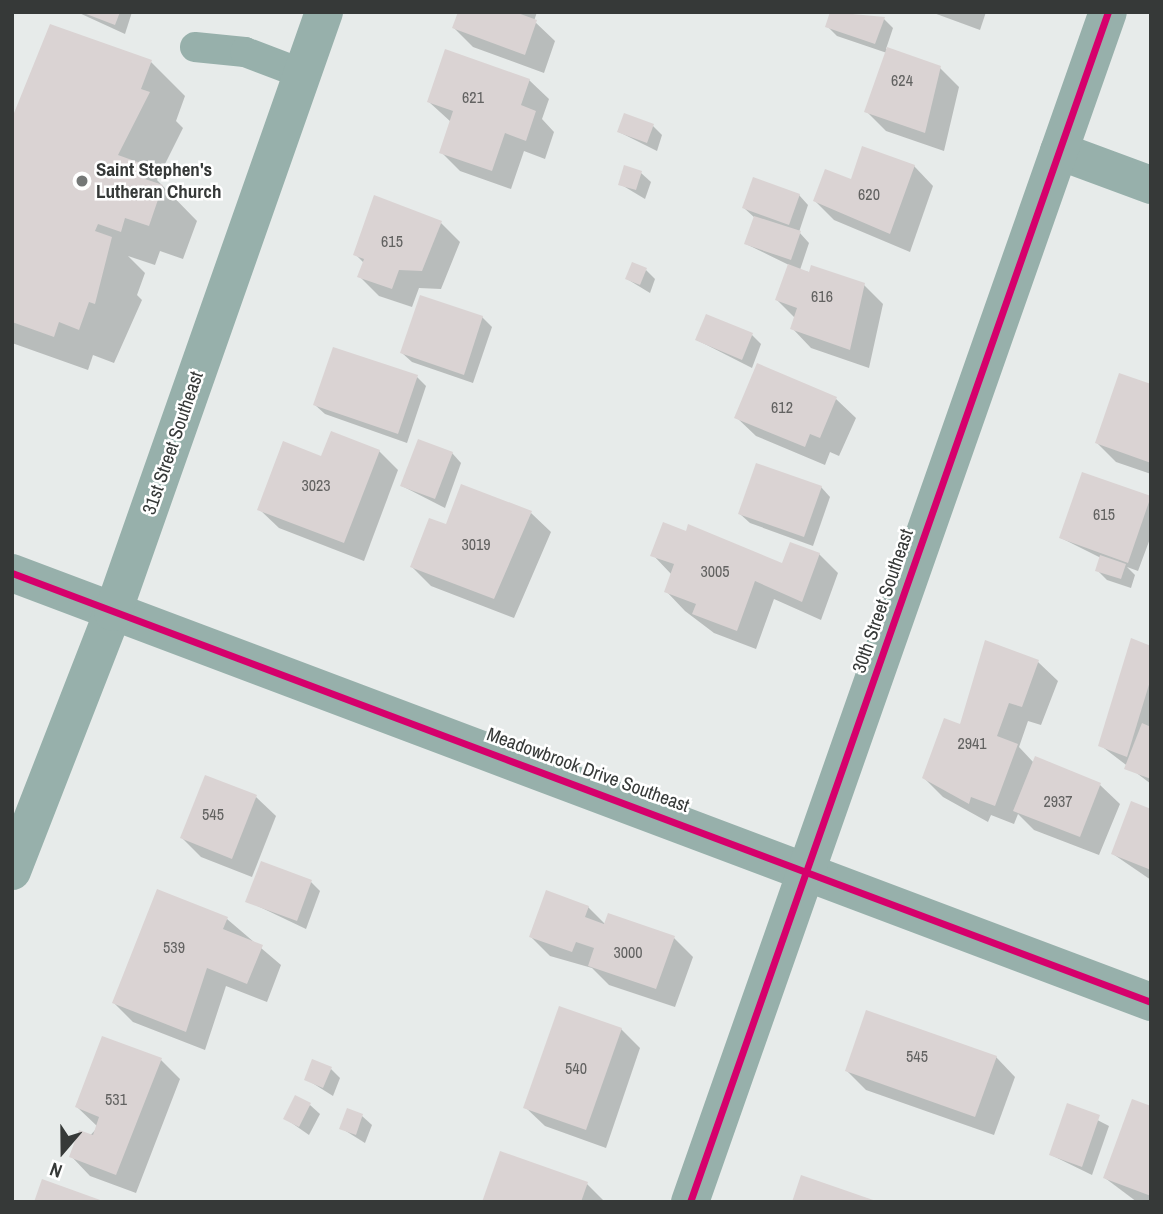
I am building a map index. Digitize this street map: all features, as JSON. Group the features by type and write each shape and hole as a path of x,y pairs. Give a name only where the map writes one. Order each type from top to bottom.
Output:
{"street":[{"name":"31st Street Southeast","path":"12,872 113,612 324,12"},
{"name":"30th Street Southeast","path":"690,1202 1108,12"},
{"path":"1059,150 1151,185"},
{"name":"Meadowbrook Drive Southeast","path":"12,573 806,867 1151,1002"}],"lane":[{"path":"195,47 245,52 303,74"}],"building":[{"path":"81,12 120,12 115,25"},
{"path":"458,12 515,12 537,20 525,55 452,28"},
{"path":"830,12 885,17 875,44 825,27"},
{"name":"Saint Stephen's Lutheran Church","path":"50,24 152,60 141,89 150,92 118,155 143,164 139,177 163,185 149,226 125,218 121,232 98,224 95,231 112,237 95,304 89,302 79,330 59,322 54,337 12,322 12,118"},
{"path":"887,47 941,66 925,133 864,112"},
{"path":"445,49 530,79 521,105 536,111 526,141 505,133 492,171 439,153 453,111 427,102"},
{"path":"624,113 654,124 647,143 617,132"},
{"path":"862,146 915,165 890,234 813,201 825,169 851,179"},
{"path":"624,165 642,171 636,190 618,185"},
{"path":"753,177 800,194 789,225 742,208"},
{"path":"374,195 442,221 422,271 399,270 392,289 357,277 364,259 353,255"},
{"path":"754,216 801,231 791,260 744,244"},
{"path":"632,262 647,268 640,285 625,279"},
{"path":"788,264 809,272 811,265 865,283 850,350 790,329 797,308 775,300"},
{"path":"420,295 483,316 464,375 400,353"},
{"path":"706,314 753,333 742,360 695,340"},
{"path":"333,347 418,375 398,434 313,405"},
{"path":"757,363 837,397 820,438 810,434 805,447 734,418"},
{"path":"1119,373 1151,384 1151,463 1095,443"},
{"path":"331,431 380,450 344,543 257,510 283,441 321,456"},
{"path":"418,439 453,452 435,499 400,486"},
{"path":"756,463 822,486 804,537 738,514"},
{"path":"1082,472 1151,496 1128,563 1059,538"},
{"path":"461,484 532,511 494,599 410,567 429,518 446,524"},
{"path":"663,522 686,531 688,524 782,563 790,542 820,553 802,602 755,581 737,631 692,614 696,604 664,592 674,564 650,556"},
{"path":"1100,555 1126,564 1121,579 1095,571"},
{"path":"1131,638 1151,646 1151,678 1127,757 1098,746"},
{"path":"985,640 1039,660 1022,707 1009,703 997,736 1018,744 995,806 971,797 969,804 922,778 944,718 960,724"},
{"path":"1142,723 1151,727 1151,779 1124,769"},
{"path":"1035,756 1101,783 1080,837 1013,811"},
{"path":"205,775 257,795 232,859 180,838"},
{"path":"1131,801 1151,809 1151,870 1111,854"},
{"path":"261,861 312,880 297,921 245,902"},
{"path":"157,889 228,917 223,929 263,945 247,984 207,968 186,1032 112,1003"},
{"path":"546,890 589,906 585,917 604,924 608,913 675,936 656,989 588,966 594,948 576,942 572,952 529,937"},
{"path":"559,1006 622,1028 586,1130 523,1108"},
{"path":"866,1010 997,1056 975,1117 845,1071"},
{"path":"102,1036 162,1058 116,1175 69,1157 79,1130 93,1135 99,1117 75,1107"},
{"path":"312,1059 332,1067 323,1088 304,1080"},
{"path":"295,1095 311,1103 299,1127 283,1119"},
{"path":"1132,1099 1151,1106 1151,1196 1103,1178"},
{"path":"1067,1103 1100,1115 1082,1167 1049,1155"},
{"path":"347,1108 363,1114 356,1135 339,1129"},
{"path":"500,1151 588,1182 581,1202 482,1202"},
{"path":"801,1175 876,1201 876,1202 792,1202"},
{"path":"42,1179 103,1201 103,1202 34,1202"}],"cycle path":[{"path":"690,1202 1108,12"},
{"path":"12,573 1151,1002"}],"place":[{"name":"Saint Stephen's Lutheran Church","path":"82,181"}]}
